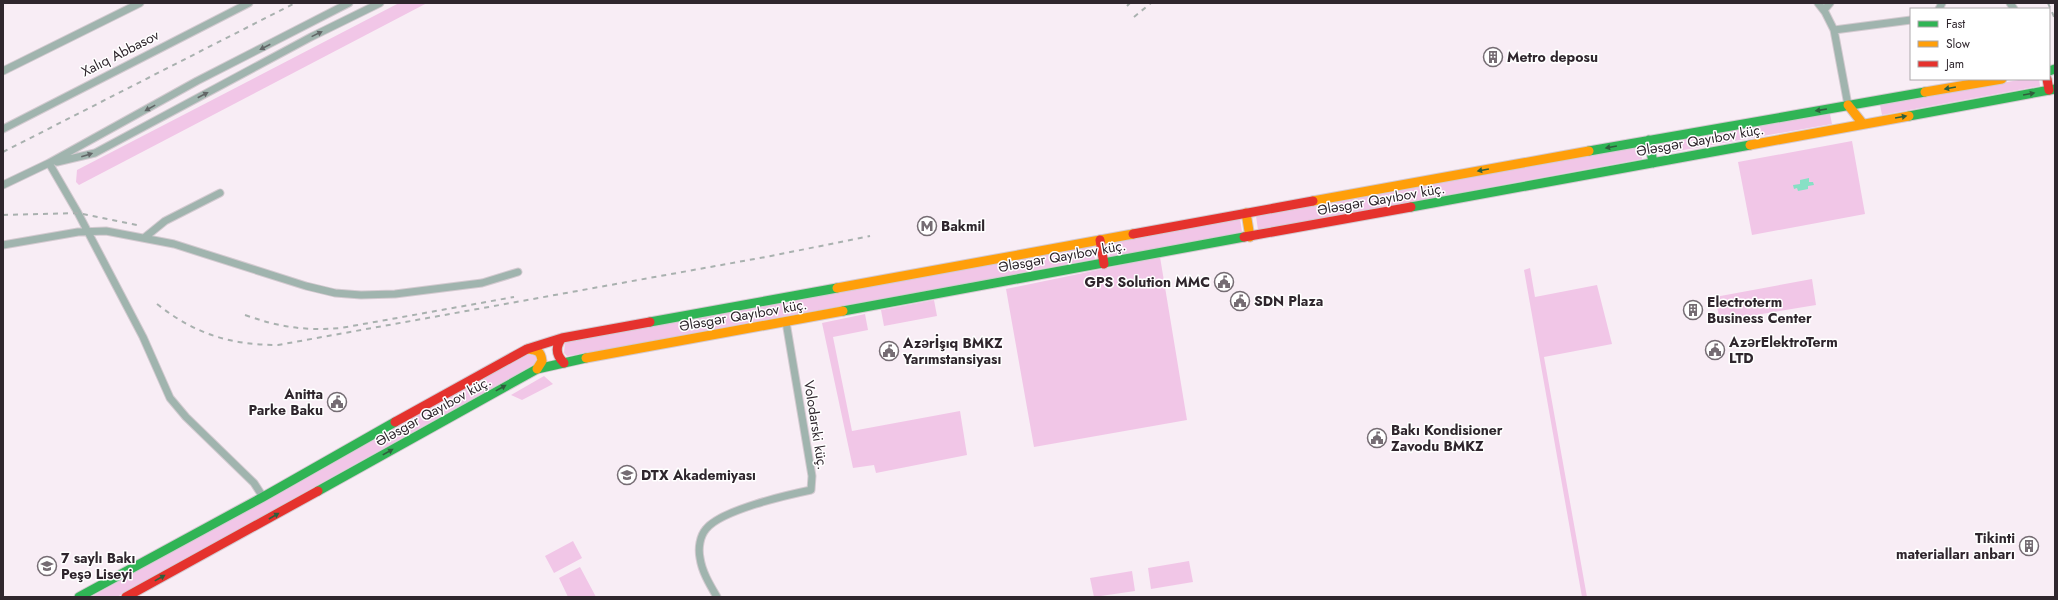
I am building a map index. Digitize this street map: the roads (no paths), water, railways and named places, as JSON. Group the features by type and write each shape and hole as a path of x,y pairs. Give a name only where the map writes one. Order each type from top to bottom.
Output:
{"main road":[{"name":"Ələsgər Qayıbov küç.","path":"79,597 263,497 501,362 527,349 562,338 1649,140 1996,80"},
{"path":"2047,80 2052,90"},
{"name":"Ələsgər Qayıbov küç.","path":"126,597 537,370 564,363 2052,90"},
{"path":"1848,105 1863,124"},
{"path":"1649,140 1653,163"},
{"path":"1246,213 1250,237"},
{"path":"1100,240 1104,264"},
{"path":"562,338 558,343 556,352 564,363"},
{"path":"527,349 537,350 541,354 542,361 537,370"}],"street":[{"path":"3,71 140,3"},
{"name":"Xalıq Abbasov","path":"3,129 249,3"},
{"path":"3,185 49,164 197,81 349,3"},
{"path":"49,164 95,152 311,37 380,3"},
{"path":"1818,3 1824,10 1834,30 1848,105"},
{"path":"1824,10 1830,3"},
{"path":"1834,30 1910,20"},
{"path":"49,164 88,231 143,337 170,398 186,417 254,483 263,497"},
{"path":"144,238 165,220 220,194"},
{"path":"3,245 88,231 106,231 174,244 306,286 335,293 362,295 395,294 482,283 518,272"},
{"name":"Volodarski küç.","path":"717,597 704,571 700,557 701,539 707,527 750,505 811,490 812,476 786,322"}],"railway":[{"path":"3,152 295,3"},
{"path":"1127,6 1130,3"},
{"path":"1134,17 1151,3"},
{"path":"2048,3 2055,19"},
{"path":"3,215 78,213 137,225"},
{"path":"157,304 185,323 214,336 244,343 278,345 771,256 870,236"},
{"path":"245,315 269,323 292,327 328,329 341,328 514,297"}],"place":[{"name":"Metro deposu","path":"1493,57"},
{"name":"Bakmil","path":"927,226"},
{"name":"GPS Solution MMC","path":"1224,282"},
{"name":"SDN Plaza","path":"1240,301"},
{"name":"Electroterm Business Center","path":"1693,310"},
{"name":"AzərElektroTerm LTD","path":"1715,350"},
{"name":"Azərİşıq BMKZ Yarımstansiyası","path":"889,351"},
{"name":"Anitta Parke Baku","path":"337,402"},
{"name":"Bakı Kondisioner Zavodu BMKZ","path":"1377,438"},
{"name":"DTX Akademiyası","path":"627,475"},
{"name":"Tikinti materialları anbarı","path":"2029,546"},
{"name":"7 saylı Bakı Peşə Liseyi","path":"47,566"}]}
